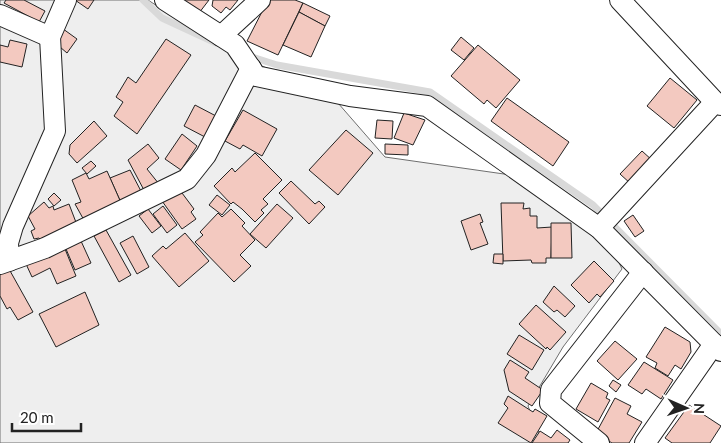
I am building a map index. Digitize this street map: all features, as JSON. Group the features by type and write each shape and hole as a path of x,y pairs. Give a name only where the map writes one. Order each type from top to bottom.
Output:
{"street":[{"path":"4,262 13,226 55,131 50,37 66,0"},
{"path":"165,0 235,45 256,76 350,96 427,106 599,228 717,347 645,443"},
{"path":"221,36 260,0"},
{"path":"599,228 718,104 620,0"},
{"path":"0,15 50,37"},
{"path":"4,262 45,248 187,179 206,155 251,68"},
{"path":"599,443 550,403 551,390 643,272"}],"shaded area":[{"path":"0,0 148,0 226,51 331,95 385,157 539,179 603,228 622,269 563,347 528,406 543,443 0,443"}],"building":[{"path":"6,0 24,0 45,11 39,22 4,3"},
{"path":"75,0 94,0 88,9"},
{"path":"184,0 209,0 199,13"},
{"path":"213,0 238,0 230,10 226,7 221,13 212,6"},
{"path":"268,0 295,0 303,3 278,55 247,41"},
{"path":"303,3 330,16 325,26 299,12"},
{"path":"299,12 325,26 311,57 283,45"},
{"path":"59,26 77,39 67,53 60,47"},
{"path":"461,37 474,48 464,60 451,50"},
{"path":"166,39 191,55 137,134 114,116 123,102 116,97 128,77 136,83"},
{"path":"10,40 27,44 22,67 0,62 0,45 8,47"},
{"path":"478,45 520,80 496,108 487,100 484,104 451,76"},
{"path":"670,78 697,100 674,128 647,106"},
{"path":"507,98 569,142 553,166 491,121"},
{"path":"195,105 216,116 205,137 184,126"},
{"path":"243,110 277,129 262,156 243,145 240,149 225,141"},
{"path":"404,113 425,120 413,145 394,138"},
{"path":"377,120 393,121 392,139 375,138"},
{"path":"94,121 107,136 77,163 69,154 70,145"},
{"path":"346,130 373,153 338,195 309,170"},
{"path":"182,134 197,146 181,170 165,159"},
{"path":"148,144 159,158 147,169 159,184 145,192 128,160"},
{"path":"385,144 408,145 408,155 385,154"},
{"path":"642,151 653,161 631,184 620,174"},
{"path":"255,153 282,180 263,199 268,204 261,210 264,213 255,222 233,202 231,204 214,186 232,168 235,172"},
{"path":"91,161 96,166 87,174 82,168"},
{"path":"130,170 143,195 122,205 110,178"},
{"path":"107,171 122,205 85,222 75,204 81,202 72,180 86,173 89,179"},
{"path":"291,181 315,204 319,201 325,207 309,224 279,193"},
{"path":"179,189 194,209 191,212 196,219 182,229 162,201"},
{"path":"54,193 61,200 54,206 48,199"},
{"path":"217,195 230,205 222,215 209,205"},
{"path":"44,202 49,208 53,206 54,210 69,204 77,225 41,240 39,238 34,239 31,231 35,229 28,216"},
{"path":"501,203 524,203 523,209 530,208 530,216 537,216 537,228 552,227 551,258 546,258 546,263 532,263 531,260 503,261"},
{"path":"277,204 293,218 266,248 250,234"},
{"path":"163,206 177,225 167,233 153,214"},
{"path":"148,209 161,226 152,233 139,216"},
{"path":"231,209 245,223 242,226 255,240 240,255 251,266 234,282 195,242 203,235 200,232 218,213 222,217"},
{"path":"480,214 483,222 480,223 488,244 471,250 461,221"},
{"path":"633,215 644,231 635,237 624,221"},
{"path":"551,223 571,223 572,258 551,258"},
{"path":"106,230 131,275 119,282 94,236"},
{"path":"185,233 209,261 179,287 152,256 163,246 166,249"},
{"path":"133,236 149,267 137,274 120,243"},
{"path":"81,241 91,263 75,270 66,249"},
{"path":"65,249 76,276 57,284 50,268 32,277 26,264"},
{"path":"494,254 503,254 503,264 493,263"},
{"path":"594,261 614,281 600,297 597,294 589,303 571,285"},
{"path":"9,269 33,312 18,320 10,307 7,309 0,296 0,274"},
{"path":"554,286 575,306 565,317 557,310 554,312 543,302"},
{"path":"85,292 99,325 56,347 39,314"},
{"path":"536,305 566,332 550,350 547,347 546,349 519,324"},
{"path":"665,327 690,342 691,352 681,369 675,365 668,376 655,368 657,363 646,357"},
{"path":"519,335 544,350 532,370 507,354"},
{"path":"615,341 637,359 618,380 597,361"},
{"path":"510,360 529,372 525,378 543,390 532,406 509,391 504,370"},
{"path":"644,362 673,380 661,399 646,389 642,394 628,385"},
{"path":"613,380 621,385 616,392 609,386"},
{"path":"591,383 608,393 606,398 610,400 598,422 576,409"},
{"path":"508,396 533,412 535,409 547,416 531,443 498,423 508,408 504,404"},
{"path":"615,398 631,406 627,414 642,422 629,443 612,443 596,433"},
{"path":"689,405 721,426 710,443 672,443 665,438"},
{"path":"557,430 570,440 568,443 532,443 540,431 551,438"}],"waterway":[{"path":"143,0 162,18 216,43"},
{"path":"249,56 277,65 430,92 593,205 721,334"}]}
